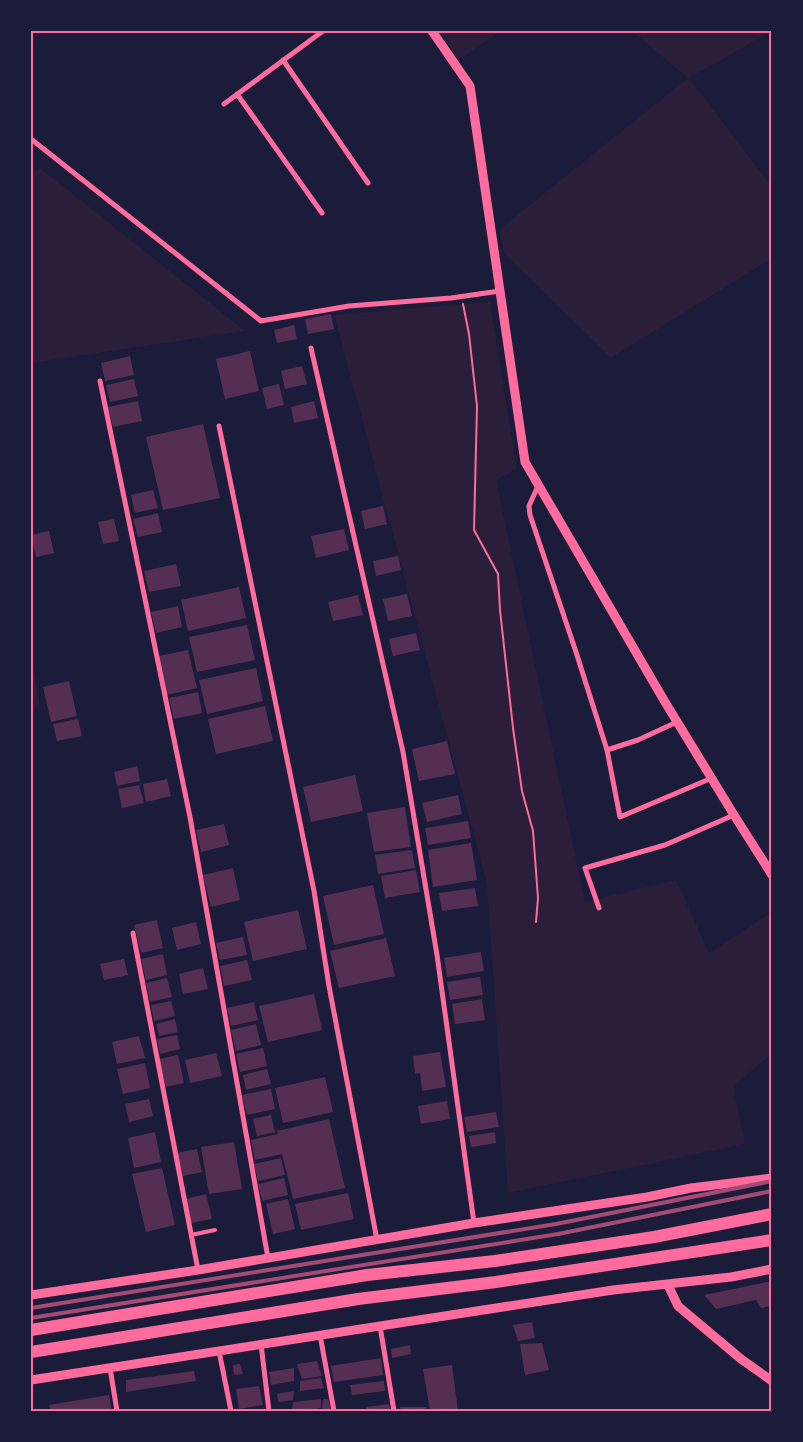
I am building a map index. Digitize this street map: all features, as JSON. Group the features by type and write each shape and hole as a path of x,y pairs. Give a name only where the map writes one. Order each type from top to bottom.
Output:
{"highway":[{"path":"31,1330 367,1275 495,1261 654,1237 772,1214"},
{"path":"31,1352 358,1299 496,1282 772,1240"}],"street":[{"path":"224,104 323,31"},
{"path":"432,31 470,86 525,462 677,722 772,875"},
{"path":"283,60 368,184"},
{"path":"238,94 322,213"},
{"path":"31,140 260,321 349,306 462,297 500,291"},
{"path":"311,348 403,752 437,955 474,1223"},
{"path":"100,380 190,817 268,1258"},
{"path":"219,426 314,891 329,986 377,1240"},
{"path":"538,485 529,506 530,515 607,750 620,817 712,778"},
{"path":"607,750 638,740 677,722"},
{"path":"599,908 585,868 665,846 734,816"},
{"path":"133,933 198,1270"},
{"path":"31,1295 198,1270 474,1223 648,1198 691,1188 772,1178"},
{"path":"31,1380 613,1290 731,1277 772,1269"},
{"path":"668,1285 678,1306 741,1359 772,1381"},
{"path":"380,1326 394,1411"},
{"path":"320,1335 334,1411"},
{"path":"261,1344 269,1411"},
{"path":"219,1351 231,1411"},
{"path":"110,1368 116,1411"}],"lane":[{"path":"191,1235 215,1230"}],"path":[{"path":"462,297 469,334 477,406 474,530 498,574 513,728 522,791 534,831 538,898 536,922"}],"shaded area":[{"path":"439,31 501,31 458,60"},
{"path":"632,31 772,31 689,78 772,187 772,258 611,358 504,253 500,229 688,78"},
{"path":"40,168 245,331 31,363 31,175"},
{"path":"490,302 517,469 496,480 585,902 676,880 709,953 772,912 772,1054 733,1086 745,1144 508,1193 487,884 334,315"},
{"path":"31,651 40,708 31,709"}],"building":[{"path":"331,314 334,329 308,334 305,319"},
{"path":"294,325 297,339 277,343 274,330"},
{"path":"250,351 259,391 225,399 216,359"},
{"path":"130,356 134,375 105,381 101,363"},
{"path":"302,366 307,384 285,389 281,371"},
{"path":"134,379 138,396 110,402 106,385"},
{"path":"279,384 284,405 267,409 262,388"},
{"path":"138,401 142,421 113,427 108,407"},
{"path":"314,401 318,418 294,423 291,407"},
{"path":"203,424 220,498 163,510 146,437"},
{"path":"153,490 158,508 135,513 131,495"},
{"path":"383,506 387,524 365,529 361,511"},
{"path":"158,513 162,532 138,537 133,519"},
{"path":"114,519 119,541 103,544 98,522"},
{"path":"344,529 349,550 316,558 311,536"},
{"path":"49,531 54,553 36,557 31,535"},
{"path":"398,556 401,570 376,576 373,561"},
{"path":"176,564 181,586 149,592 144,571"},
{"path":"239,587 246,618 188,631 181,600"},
{"path":"407,594 412,616 388,621 383,599"},
{"path":"358,595 363,615 333,621 328,602"},
{"path":"178,606 182,627 156,633 151,612"},
{"path":"247,625 255,660 197,672 189,637"},
{"path":"416,633 420,650 393,656 389,639"},
{"path":"188,650 197,688 167,695 159,656"},
{"path":"256,668 263,701 207,714 199,680"},
{"path":"69,681 77,716 51,722 43,687"},
{"path":"198,692 202,713 174,719 169,698"},
{"path":"265,706 273,741 216,754 208,719"},
{"path":"78,719 82,736 57,741 53,724"},
{"path":"447,741 455,774 419,781 412,749"},
{"path":"137,766 140,781 117,786 114,772"},
{"path":"355,775 363,811 311,822 303,787"},
{"path":"167,779 171,796 146,802 143,784"},
{"path":"139,785 144,803 122,808 118,789"},
{"path":"458,795 462,814 427,822 422,803"},
{"path":"405,807 411,847 374,852 367,813"},
{"path":"468,821 471,838 428,845 425,828"},
{"path":"224,824 229,845 201,852 196,830"},
{"path":"471,843 477,880 433,887 428,850"},
{"path":"412,850 415,868 378,874 375,855"},
{"path":"233,868 240,900 211,907 203,875"},
{"path":"416,870 420,892 385,898 381,876"},
{"path":"373,885 384,934 334,945 323,896"},
{"path":"475,888 478,906 442,911 439,893"},
{"path":"298,910 307,949 253,961 244,922"},
{"path":"157,920 163,948 141,953 134,925"},
{"path":"196,922 201,944 177,950 172,928"},
{"path":"243,937 247,955 220,960 216,943"},
{"path":"386,938 395,976 339,988 330,951"},
{"path":"481,952 484,971 447,977 444,958"},
{"path":"163,954 167,975 146,980 141,959"},
{"path":"124,959 128,975 104,980 100,964"},
{"path":"247,960 252,980 224,986 220,966"},
{"path":"203,968 208,989 183,994 179,974"},
{"path":"480,977 483,995 450,1000 447,982"},
{"path":"167,978 172,997 150,1002 146,983"},
{"path":"314,994 322,1030 268,1042 259,1006"},
{"path":"482,999 485,1020 455,1024 452,1004"},
{"path":"171,1001 175,1016 154,1021 151,1005"},
{"path":"254,1002 258,1020 231,1026 227,1008"},
{"path":"175,1019 178,1032 159,1036 156,1024"},
{"path":"256,1024 261,1045 236,1051 231,1030"},
{"path":"177,1035 180,1049 160,1054 157,1039"},
{"path":"139,1036 145,1058 117,1064 112,1042"},
{"path":"263,1048 267,1066 240,1072 236,1054"},
{"path":"440,1052 446,1087 422,1091 420,1073 415,1074 413,1056"},
{"path":"216,1053 222,1076 190,1083 185,1060"},
{"path":"178,1055 184,1083 166,1087 159,1059"},
{"path":"145,1063 150,1088 123,1094 117,1069"},
{"path":"267,1069 271,1084 246,1090 243,1075"},
{"path":"325,1077 333,1112 283,1123 275,1088"},
{"path":"271,1089 275,1109 247,1115 242,1095"},
{"path":"149,1099 153,1116 129,1122 125,1104"},
{"path":"447,1101 450,1119 421,1124 418,1106"},
{"path":"496,1112 499,1127 467,1132 464,1117"},
{"path":"271,1115 275,1132 257,1136 253,1119"},
{"path":"329,1119 345,1188 293,1199 282,1154 255,1160 251,1140 278,1134 277,1131"},
{"path":"155,1132 161,1162 134,1168 128,1138"},
{"path":"495,1132 496,1143 471,1147 469,1136"},
{"path":"234,1142 242,1189 209,1194 201,1147"},
{"path":"197,1149 202,1172 183,1176 177,1153"},
{"path":"281,1158 285,1175 258,1181 254,1164"},
{"path":"162,1168 175,1225 146,1232 132,1174"},
{"path":"284,1178 288,1195 262,1201 258,1184"},
{"path":"348,1193 354,1219 301,1230 295,1204"},
{"path":"206,1194 212,1219 191,1223 186,1199"},
{"path":"288,1199 295,1229 273,1234 266,1204"},
{"path":"772,1281 772,1306 761,1308 756,1300 716,1309 704,1295"},
{"path":"532,1322 535,1338 518,1341 513,1325"},
{"path":"542,1343 549,1370 525,1375 520,1344"},
{"path":"410,1345 411,1354 392,1358 391,1349"},
{"path":"381,1358 383,1375 334,1382 331,1366"},
{"path":"317,1361 322,1376 302,1379 297,1364"},
{"path":"240,1364 243,1374 234,1375 233,1365"},
{"path":"452,1365 458,1411 430,1411 423,1369"},
{"path":"294,1368 294,1381 271,1385 269,1372"},
{"path":"194,1371 196,1381 126,1392 126,1380"},
{"path":"321,1378 324,1388 300,1391 300,1381"},
{"path":"384,1381 385,1391 352,1395 350,1385"},
{"path":"259,1386 263,1405 239,1409 236,1389"},
{"path":"294,1391 293,1400 278,1402 277,1394"},
{"path":"109,1395 112,1411 51,1411 49,1405"},
{"path":"321,1399 321,1408 292,1411 293,1402"},
{"path":"323,1399 328,1399 331,1411 322,1411"},
{"path":"389,1404 390,1411 366,1411 366,1407"},
{"path":"400,1407 426,1407 427,1411 401,1411"}],"railway":[{"path":"31,1308 556,1224 772,1181"},
{"path":"31,1318 558,1234 772,1191"}]}
